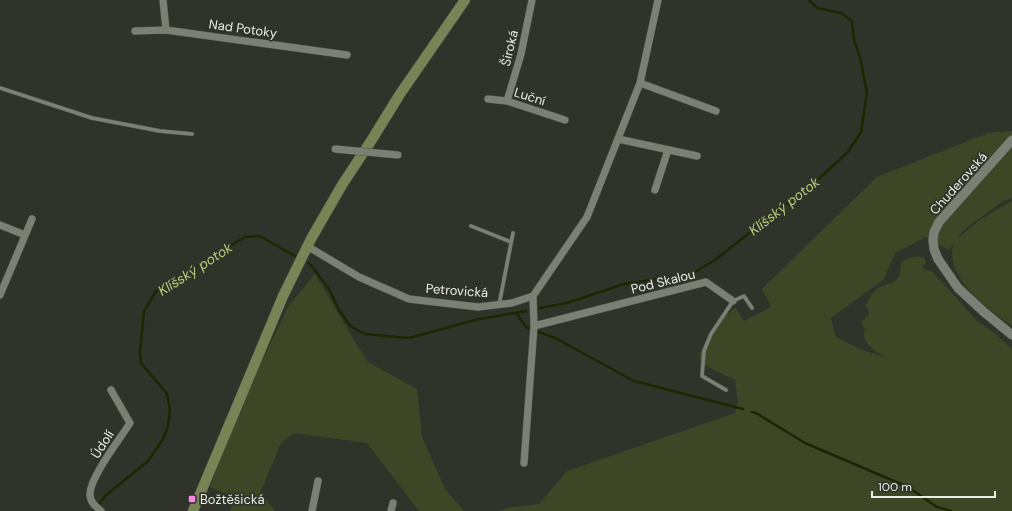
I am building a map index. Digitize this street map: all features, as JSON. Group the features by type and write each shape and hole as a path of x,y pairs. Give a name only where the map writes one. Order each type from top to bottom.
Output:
{"main road":[{"path":"194,511 262,344 283,296 308,246 342,185 400,94 465,0"}],"street":[{"path":"163,0 166,30"},
{"name":"Široká","path":"508,101 521,54 532,0"},
{"path":"524,463 534,327 533,296 587,218 640,83 658,0"},
{"name":"Nad Potoky","path":"135,31 166,30 347,55"},
{"path":"640,83 716,111"},
{"name":"Luční","path":"488,99 508,101 565,120"},
{"path":"618,139 697,156"},
{"name":"Chuderovská","path":"1012,140 939,222 934,232 933,240 934,249 938,259 958,288 1012,335"},
{"path":"335,149 398,155"},
{"path":"655,190 668,150"},
{"path":"0,295 32,219"},
{"path":"0,224 25,235"},
{"name":"Petrovická","path":"308,246 360,277 408,299 478,307 512,303 533,296"},
{"name":"Pod Skalou","path":"534,327 706,282 733,301"},
{"name":"Údolí","path":"101,511 92,504 90,494 93,483 130,423 112,390"},
{"path":"312,511 318,481"},
{"path":"391,511 393,503"}],"lane":[{"path":"0,88 92,118 160,131 192,134"},
{"path":"471,226 511,242"},
{"path":"500,305 513,233"},
{"path":"726,390 702,376 704,351 711,334 733,301 744,296 752,308"}],"green space":[{"path":"1012,131 1012,198 1003,201 965,229 957,239 980,220 1012,201 1012,326 981,302 962,281 952,257 953,245 948,250 926,237 895,253 884,279 831,318 835,336 857,348 887,358 870,347 865,339 865,329 862,325 862,321 869,315 869,311 866,307 867,301 878,288 894,282 897,279 900,273 901,263 906,259 912,257 924,257 926,263 922,267 925,270 932,271 976,320 993,332 1012,349 1012,511 498,511 512,507 539,504 567,471 735,413 738,402 735,380 702,364 699,355 707,338 715,326 735,307 744,321 771,307 762,289 877,177 988,133"},
{"path":"315,274 368,362 417,389 422,437 445,489 464,511 419,511 367,443 294,433 281,443 260,493 274,509 274,511 230,511 234,497 210,487 240,407 288,307"}],"waterway":[{"name":"Klíšský potok","path":"540,308 567,303 624,284 692,274 715,260 823,175 847,153 861,132 867,93 860,57 854,40 852,21 841,13 817,8 809,0"},
{"name":"Klíšský potok","path":"94,511 105,496 148,461 163,439 168,426 170,410 167,394 141,363 140,352 144,311 156,291 245,237 260,236 295,256"},
{"name":"Klíšský potok","path":"308,263 329,289 339,310 350,326 365,334 409,338 475,320 526,311"},
{"path":"516,313 526,327 557,339 634,381 743,409"},
{"path":"752,412 805,443 908,487 937,507 951,511"}],"place":[{"name":"Božtěšická","path":"192,499"}]}
